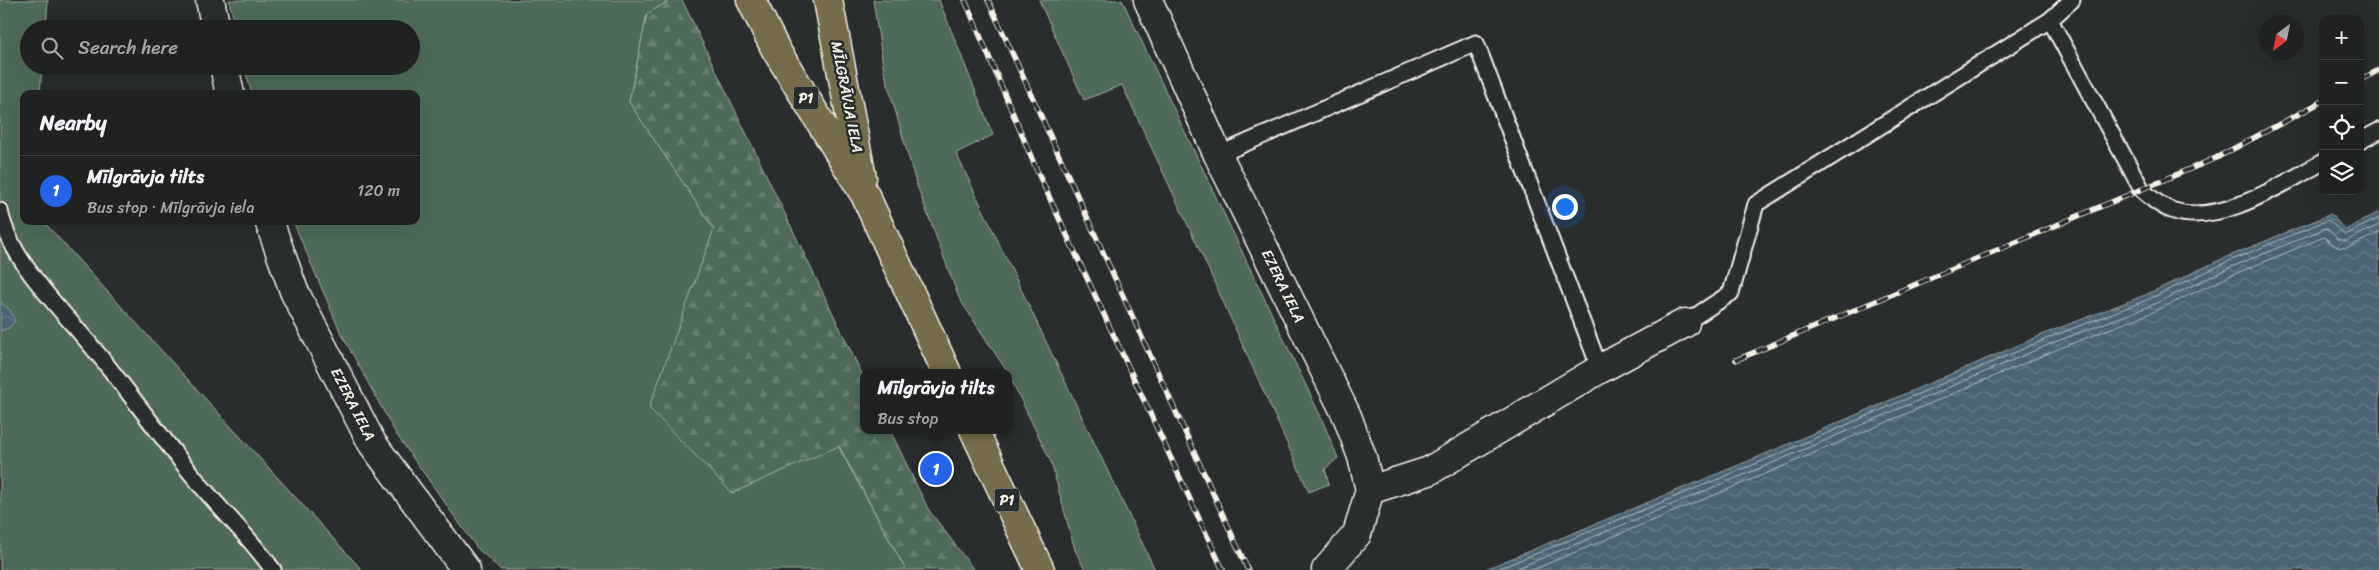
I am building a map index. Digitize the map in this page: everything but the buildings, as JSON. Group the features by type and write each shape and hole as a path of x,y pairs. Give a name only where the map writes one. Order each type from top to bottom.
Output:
{"main road":[{"name":"MĪLGRĀVJA IELA","path":"751,0 776,50 865,195 945,369"},
{"name":"MĪLGRĀVJA IELA","path":"828,0 865,195"},
{"name":"P1","path":"976,434 1040,570"}],"street":[{"path":"210,0 214,20"},
{"name":"EZERA IELA","path":"1148,0 1218,155 1347,416 1362,457 1370,490"},
{"path":"226,75 229,90"},
{"name":"EZERA IELA","path":"270,225 294,291 372,443 466,570"},
{"path":"1326,570 1357,534 1370,490 1429,471 1600,369 1685,323"}],"lane":[{"path":"1685,323 1731,293 1756,204 2050,20 2072,0"},
{"path":"2050,20 2142,190 2155,201 2173,211 2190,214 2221,210 2257,197 2319,164"},
{"path":"1218,155 1476,43 1600,369"},
{"path":"2364,140 2379,131"},
{"path":"0,211 3,224 11,242 26,266 127,389 192,475 273,570"}],"green space":[{"path":"0,0 48,0 47,20 20,20 20,75 41,75 40,90 20,90 20,225 47,225 362,570 0,570"},
{"path":"229,0 670,0 647,14 629,102 714,229 650,408 732,493 838,446 906,570 501,570 477,548 396,434 340,331 295,225 420,225 420,90 251,90 247,75 420,75 420,20 234,20"},
{"path":"670,0 682,0 860,370 860,434 892,434 928,509 974,570 906,570 839,446 732,493 649,408 714,229 629,102 647,14"},
{"path":"873,0 939,0 993,135 956,153 1155,570 1085,570 1075,550 1051,462 1012,381 1012,369 1005,369 959,298 916,183 884,71"},
{"path":"1039,0 1122,0 1320,415 1338,458 1325,469 1329,484 1309,492 1202,255 1122,85 1084,100"}],"water":[{"path":"2379,212 2379,570 1483,570 1758,457 2051,331 2145,295 2224,258 2331,214 2345,230"},
{"path":"0,301 10,310 15,321 9,328 0,331"}],"railway":[{"path":"965,0 1038,173 1223,570"},
{"path":"988,0 1248,570"},
{"path":"2364,78 2379,70"},
{"path":"1736,360 2216,158 2319,103"}],"place":[{"name":"Mīlgrāvja tilts","path":"936,469"}]}
